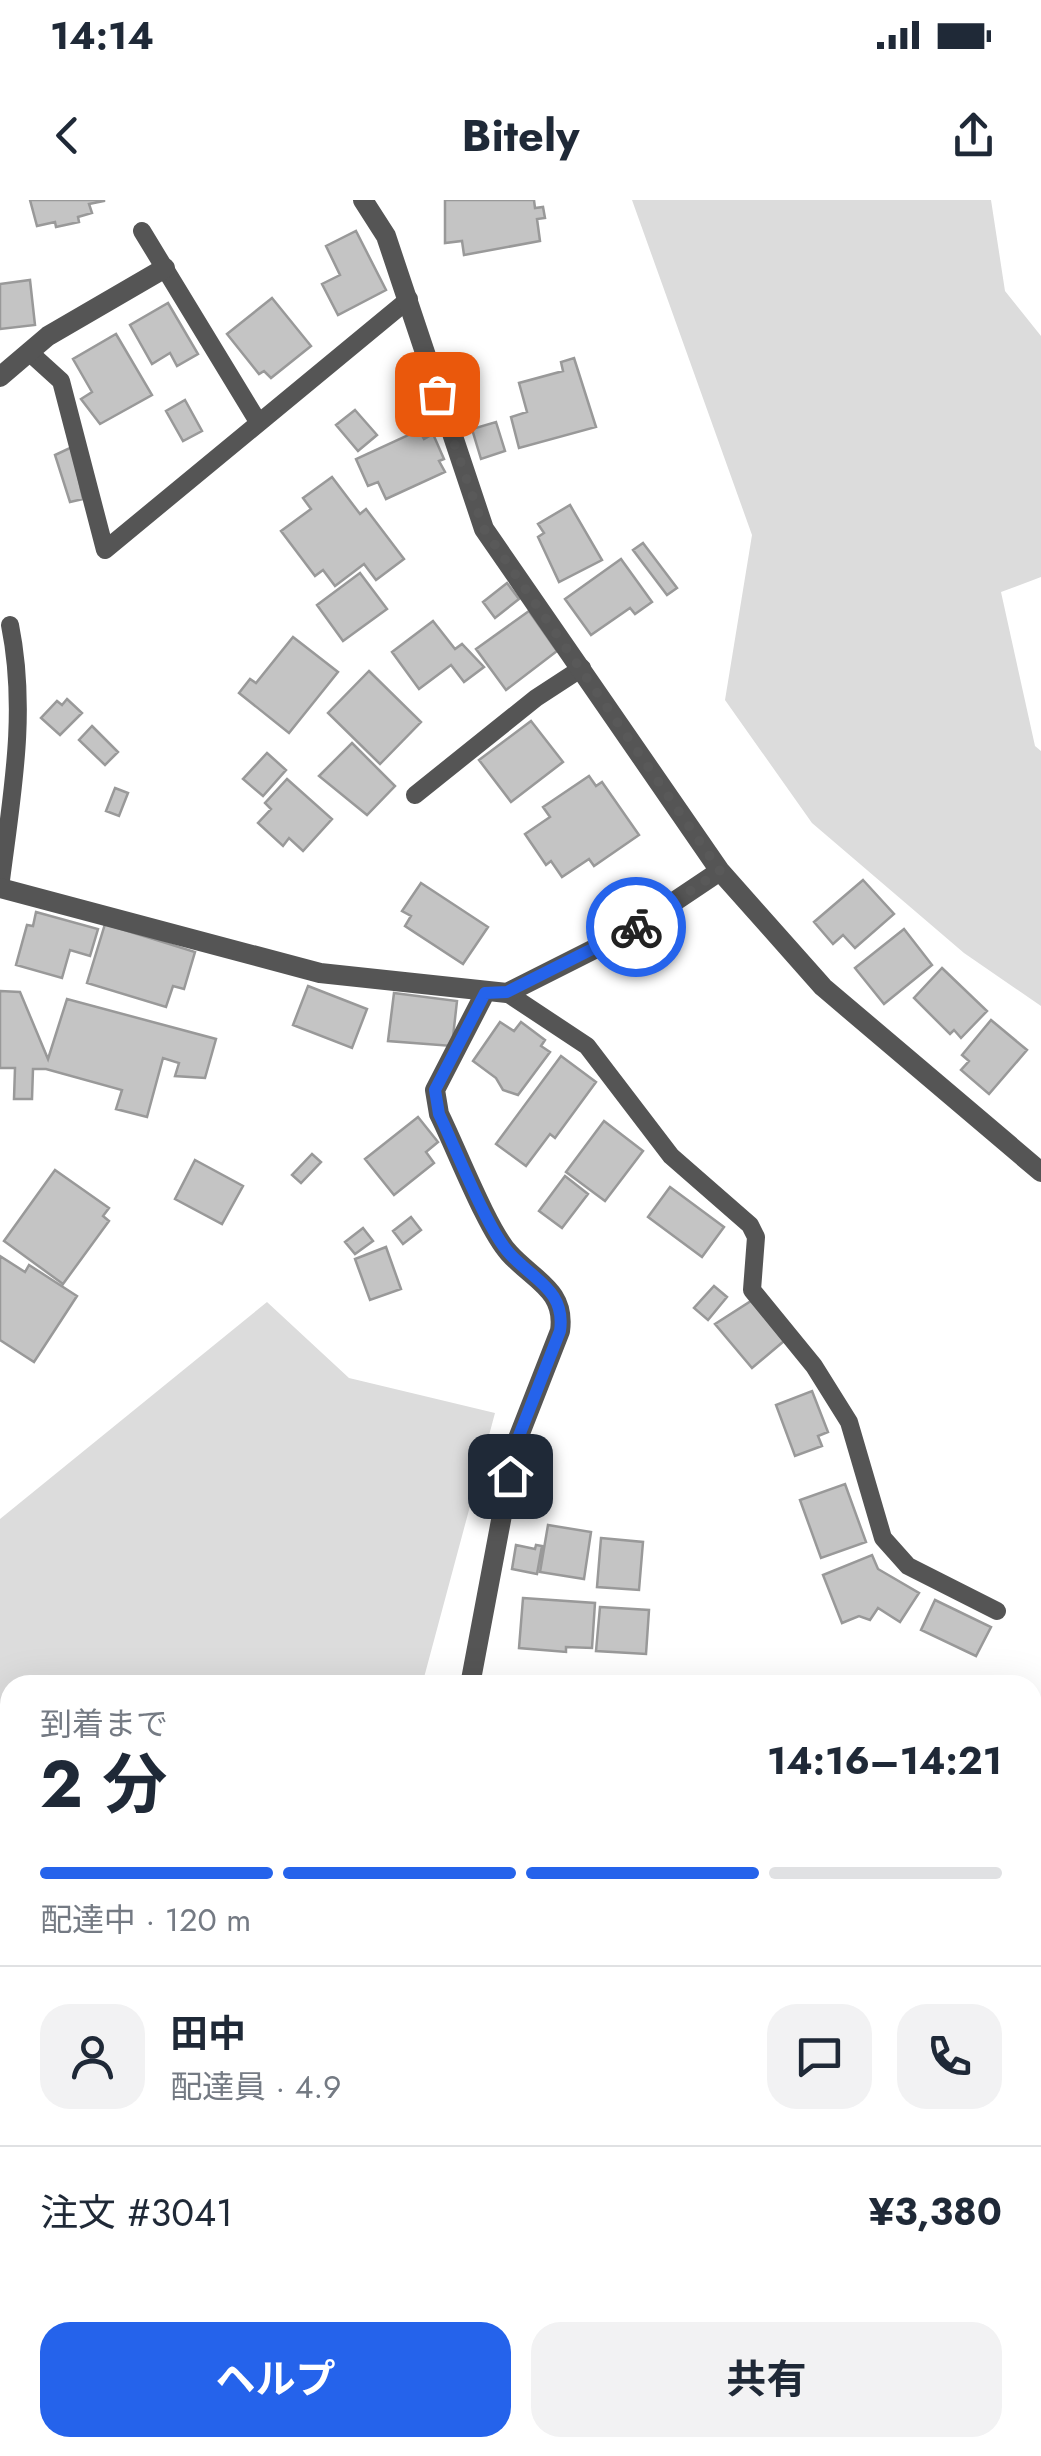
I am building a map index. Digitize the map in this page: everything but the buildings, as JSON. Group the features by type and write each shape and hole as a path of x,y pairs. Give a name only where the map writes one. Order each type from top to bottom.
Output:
{"street":[{"path":"363,200 386,236 456,458 484,529 720,871 822,987 1041,1172"},
{"path":"0,377 29,352 165,268"},
{"path":"0,888 320,973 485,993 507,992 632,930 720,871"},
{"path":"472,1675 515,1446 560,1331 562,1313 556,1296 506,1251 439,1114 435,1090 485,993"}],"lane":[{"path":"142,231 258,420"},
{"path":"29,352 61,381 105,550 408,298"},
{"path":"0,888 21,724 19,669 10,625"},
{"path":"415,795 536,698 582,668"},
{"path":"507,992 587,1046 670,1156 750,1226 756,1237 752,1290 814,1366 850,1422 883,1538 908,1566 997,1610"}],"shaded area":[{"path":"632,200 991,200 1005,291 1041,336 1041,577 1001,592 1035,746 1041,751 1041,1006 964,953 812,823 725,700 752,535"},
{"path":"267,1302 349,1378 495,1413 425,1675 0,1675 0,1519"}],"way so far":[{"path":"437,394 456,458 484,529 720,871 636,927"}],"route":[{"path":"510,1476 515,1446 560,1331 562,1313 556,1296 506,1251 439,1114 435,1090 485,993 507,992 636,927"}]}
